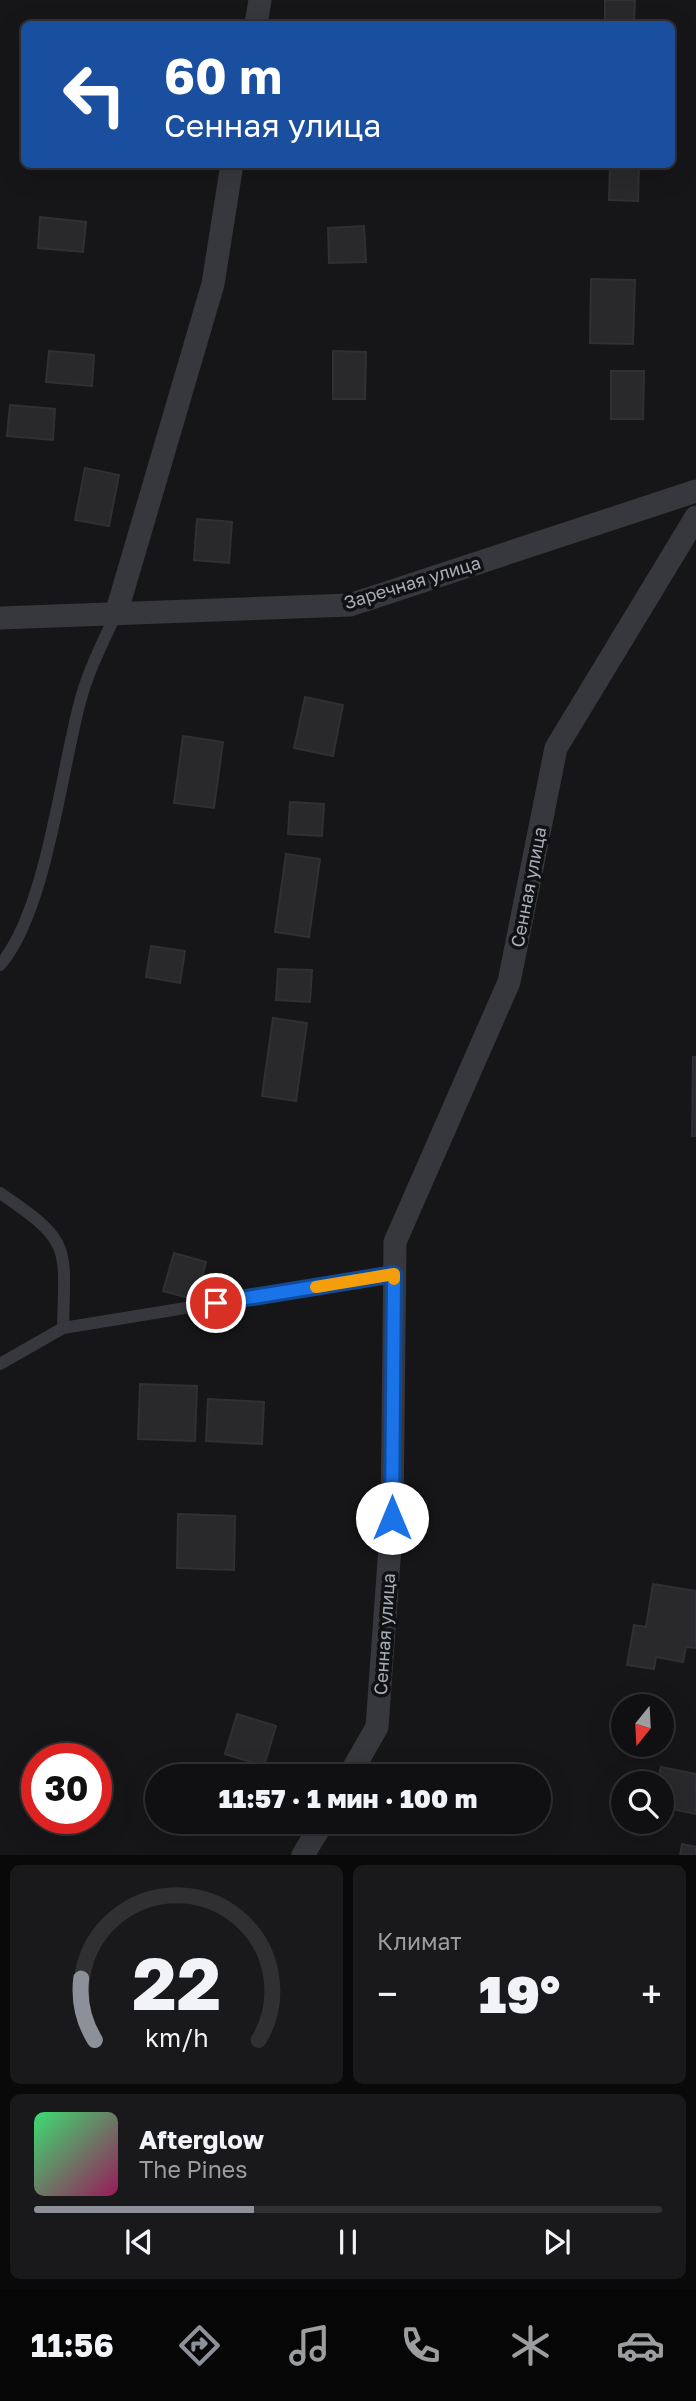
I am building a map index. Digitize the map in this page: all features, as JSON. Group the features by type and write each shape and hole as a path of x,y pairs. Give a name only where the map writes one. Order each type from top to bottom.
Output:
{"street":[{"path":"256,21 260,0"},
{"path":"116,614 213,284 231,168"},
{"name":"Заречная улица","path":"0,618 351,605 696,491"},
{"name":"Сенная улица","path":"356,1764 377,1727 392,1518 395,1242 509,982 556,748 696,517"},
{"path":"303,1855 316,1834"}],"lane":[{"path":"0,965 13,950 33,897 80,700 116,614"},
{"path":"0,1193 54,1233 65,1258 63,1328"},
{"path":"0,1364 63,1328 394,1274"}],"building":[{"path":"605,0 635,0 634,21 605,21"},
{"path":"610,168 639,168 638,201 609,200"},
{"path":"40,217 86,222 83,252 38,248"},
{"path":"364,226 366,262 329,263 328,228"},
{"path":"591,279 635,280 633,344 590,343"},
{"path":"49,351 94,355 92,386 46,382"},
{"path":"333,351 366,352 365,399 333,399"},
{"path":"611,371 644,371 643,419 611,419"},
{"path":"10,405 55,409 53,440 7,436"},
{"path":"85,468 119,475 109,526 75,520"},
{"path":"197,519 232,522 229,563 194,560"},
{"path":"305,697 343,705 333,756 294,748"},
{"path":"183,736 223,742 214,808 174,803"},
{"path":"290,802 324,804 322,836 288,834"},
{"path":"286,854 320,859 309,937 275,932"},
{"path":"151,946 185,951 180,983 146,977"},
{"path":"278,969 312,970 310,1002 276,1000"},
{"path":"273,1018 307,1023 296,1101 262,1096"},
{"path":"693,1057 696,1057 696,1136 692,1136"},
{"path":"174,1253 206,1262 196,1300 163,1291"},
{"path":"140,1384 197,1386 195,1441 138,1439"},
{"path":"208,1399 264,1402 262,1444 206,1441"},
{"path":"178,1514 235,1516 234,1570 177,1568"},
{"path":"653,1584 696,1591 696,1648 686,1647 683,1662 656,1657 654,1669 627,1665 634,1625 646,1627"},
{"path":"237,1714 276,1726 265,1764 225,1754"},
{"path":"661,1767 696,1774 696,1814 674,1809 674,1771 660,1771"},
{"path":"682,1844 696,1847 696,1855 680,1855"}],"slow traffic":[{"path":"316,1287 394,1274 394,1279"}],"route":[{"path":"216,1303 394,1274 392,1518"}]}
